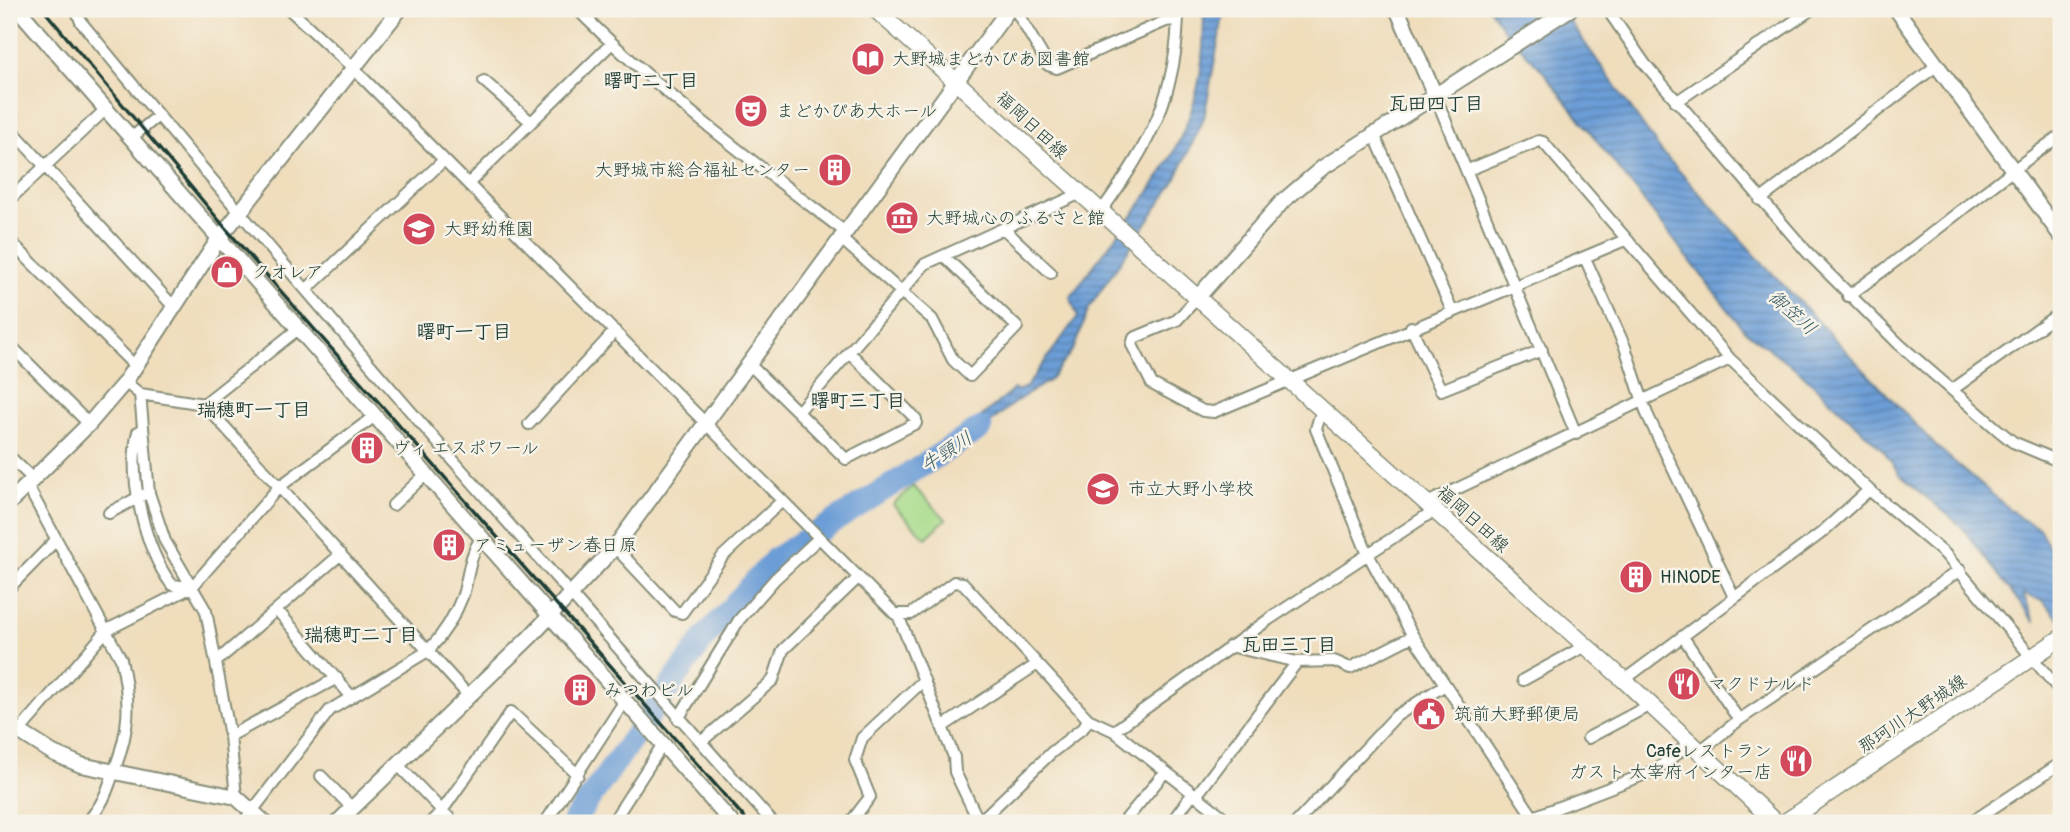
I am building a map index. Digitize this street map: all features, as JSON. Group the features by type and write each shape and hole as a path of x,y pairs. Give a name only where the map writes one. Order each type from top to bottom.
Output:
{"main road":[{"name":"福岡日田線","path":"875,9 1624,680 1776,823"},
{"name":"那珂川大野城線","path":"1784,823 2061,638"}],"street":[{"path":"18,9 732,823"},
{"path":"76,9 81,22 240,214 642,678 773,823"},
{"path":"289,9 352,67 898,615 954,757 955,772 979,823 1051,753 1084,727 1088,719"},
{"path":"9,503 89,424 125,382 218,240 400,9"},
{"path":"577,9 611,44 841,234 900,292 932,319 953,360 970,376 1017,327 944,256"},
{"path":"337,823 550,617 615,547 841,234 1009,9"},
{"path":"1015,9 1048,65 1057,68 1178,14"},
{"path":"1398,9 1468,170 1576,434"},
{"path":"1570,9 1373,132 1322,168 1282,202 1177,320 1134,338 1132,345 1152,384 1203,411 1214,412 1411,327 1516,288 1625,240"},
{"path":"1607,9 1645,64 1676,102 1760,200 1848,296 2013,442 2061,462"},
{"path":"1676,102 1812,9"},
{"path":"1896,9 2061,236"},
{"path":"1100,213 1147,142 1164,102 1174,68 1178,14"},
{"path":"468,184 611,44"},
{"path":"1760,200 1936,66"},
{"path":"484,81 531,122"},
{"path":"9,200 105,110"},
{"path":"130,139 158,116"},
{"path":"9,127 173,306"},
{"path":"1373,132 1452,311"},
{"path":"1848,296 1913,250 2012,169 2061,135"},
{"path":"1468,170 1539,141 1543,142 1730,359 1869,490 1925,535 1960,570 2034,655 2061,692"},
{"path":"307,289 444,160"},
{"path":"797,412 925,264 1079,194"},
{"path":"1004,229 1051,273"},
{"path":"9,240 134,365"},
{"path":"1586,258 1625,347 1642,402 1734,597"},
{"path":"1952,390 2061,312"},
{"path":"1411,327 1441,390 1542,349"},
{"path":"204,404 298,329"},
{"path":"529,424 615,331"},
{"path":"9,344 89,424"},
{"path":"748,363 846,459 916,423 916,419 849,352"},
{"path":"1114,730 1431,507 1730,359"},
{"path":"125,382 140,394 204,404 468,695"},
{"path":"140,394 144,494 152,553 172,585 192,587"},
{"path":"1322,409 1316,429 1367,552 1413,636 1535,820 1656,770 1739,720 1960,570"},
{"path":"265,823 236,797 81,765 12,734 107,630 192,587 279,487 375,416"},
{"path":"9,456 30,482 57,540 107,630 121,659 127,685 129,726 99,809 86,823"},
{"path":"393,505 425,475"},
{"path":"1624,680 1820,534 1869,490"},
{"path":"109,513 144,494"},
{"path":"144,494 164,541 206,611 230,736 236,797"},
{"path":"615,547 675,611 682,613 723,556 784,503"},
{"path":"243,823 324,716 351,696 428,651 440,639 463,595 472,553 481,538"},
{"path":"678,719 739,620 775,579 819,538"},
{"path":"9,589 57,540"},
{"path":"217,661 341,554"},
{"path":"701,742 773,680 783,650 859,578"},
{"path":"898,615 911,614 954,582 963,583 1088,719 1114,730 1231,823"},
{"path":"278,610 351,696"},
{"path":"1230,646 1297,662 1334,661 1350,668 1413,636"},
{"path":"1683,637 1739,720"},
{"path":"1523,680 1585,646"},
{"path":"1171,823 1297,662"},
{"path":"942,727 1036,665"},
{"path":"230,736 337,678"},
{"path":"850,823 870,797 855,760 862,738 923,680"},
{"path":"1296,823 1396,716 1445,685"},
{"path":"545,823 624,702"},
{"path":"1588,738 1650,705"},
{"path":"430,823 442,811 511,712 578,775"},
{"path":"612,823 663,744"},
{"path":"1977,821 2061,763"},
{"path":"398,765 454,823"},
{"path":"1123,823 1165,772"},
{"path":"321,776 353,809"}],"green space":[{"path":"913,486 946,519 926,538 893,505"}],"water":[{"path":"1203,9 1224,11 1204,118 1175,181 1089,308 1074,348 1050,380 1015,402 980,432 953,445 976,421 1014,389 1018,391 1026,387 1078,316 1070,298 1136,210 1174,151 1189,119 1198,84 1203,46"},
{"name":"御笠川","path":"1490,9 1561,9 1661,151 1755,255 1937,447 2020,518 2039,528 2061,569 2061,621 2043,601 2023,594 2035,623 1961,526 1900,475 1884,451 1799,371 1744,330 1541,69 1503,29"}],"waterway":[{"name":"牛頸川","path":"572,823 706,636 775,559 981,428"}],"railway":[{"path":"43,9 227,230 749,823"}],"place":[{"name":"大野城まどかぴあ図書館","path":"868,59"},
{"name":"まどかぴあ大ホール","path":"751,111"},
{"name":"大野城市総合福祉センター","path":"835,170"},
{"name":"大野城心のふるさと館","path":"902,218"},
{"name":"大野幼稚園","path":"419,229"},
{"name":"クオレア","path":"227,272"},
{"name":"ヴィ エスポワール","path":"367,448"},
{"name":"市立大野小学校","path":"1103,489"},
{"name":"アミューザン春日原","path":"449,545"},
{"name":"HINODE","path":"1636,577"},
{"name":"マクドナルド","path":"1684,684"},
{"name":"みつわビル","path":"580,690"},
{"name":"筑前大野郵便局","path":"1429,714"},
{"name":"Cafeレストラン ガスト 太宰府インター店","path":"1796,761"}],"district":[{"name":"曙町二丁目","path":"651,80"},
{"name":"瓦田四丁目","path":"1436,103"},
{"name":"曙町一丁目","path":"464,331"},
{"name":"曙町三丁目","path":"858,400"},
{"name":"瑞穂町一丁目","path":"254,409"},
{"name":"瑞穂町二丁目","path":"361,634"},
{"name":"瓦田三丁目","path":"1289,644"}]}
